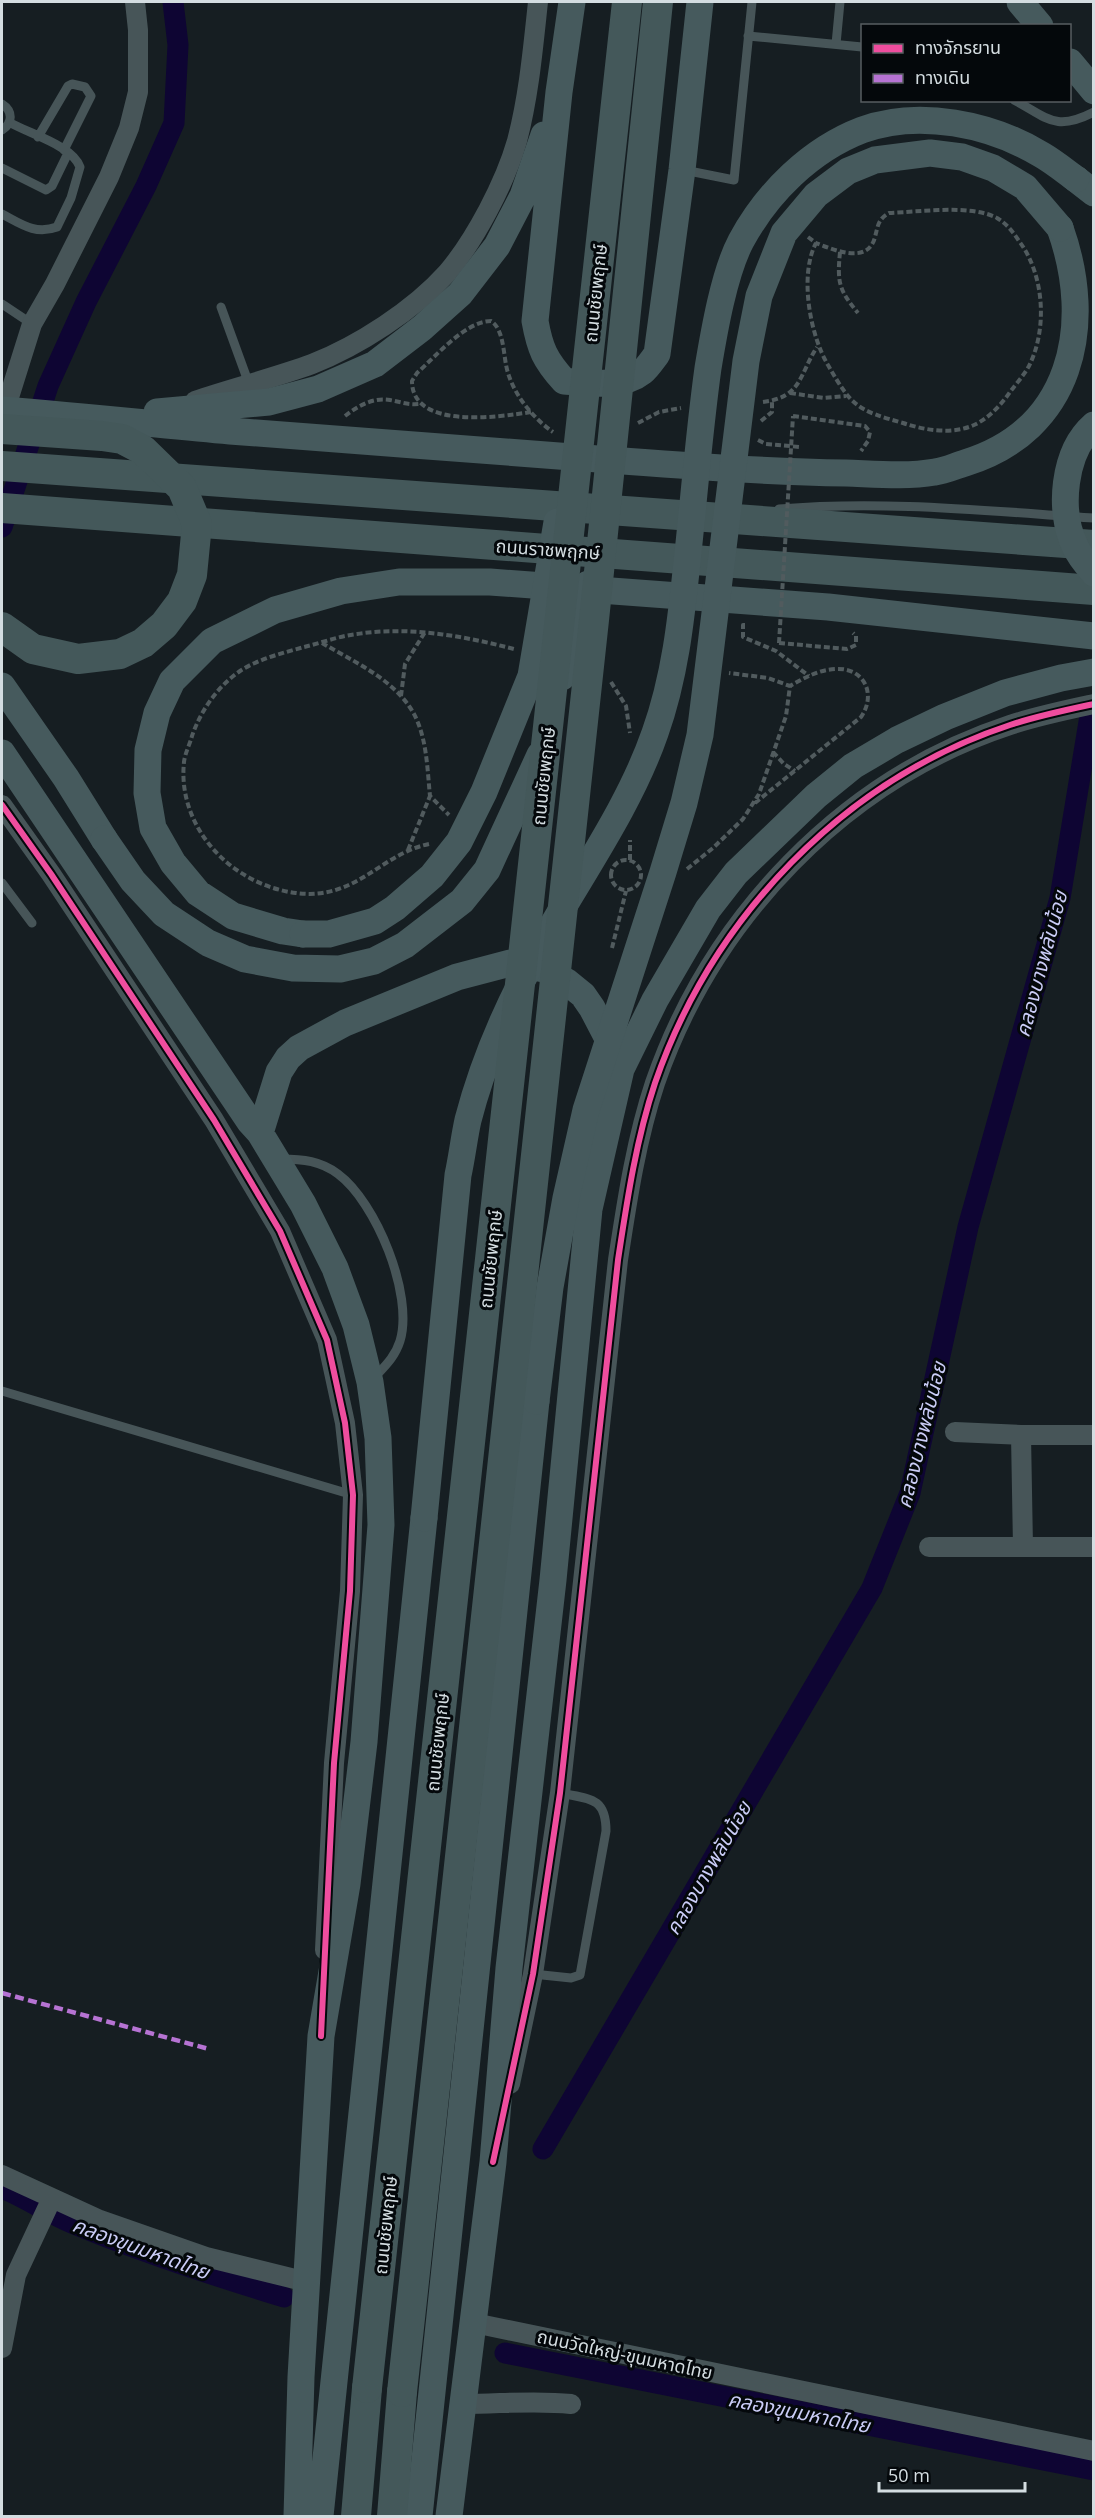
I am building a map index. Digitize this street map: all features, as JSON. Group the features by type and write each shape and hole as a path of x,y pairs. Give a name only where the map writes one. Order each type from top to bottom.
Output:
{"main road":[{"path":"572,2 535,321 540,347 546,362 564,381 623,381 642,372 657,354 682,170 700,2"},
{"path":"617,2 554,541 531,676 484,792 459,842 432,876 395,908 375,921 329,934 283,931 233,916 198,893 173,863 153,828 147,792 148,750 157,713 172,681 212,641 275,610 341,591 399,582 490,582 828,607 1094,636"},
{"name":"ถนนชัยพฤกษ์","path":"356,2517 367,2388 627,2"},
{"path":"2,686 66,778 133,881 164,914 208,943 245,959 293,968 340,969 374,961 405,945 462,900 487,870 538,762 587,590 604,457 652,2"},
{"name":"ถนนชัยพฤกษ์","path":"393,2517 402,2392 592,644 658,2"},
{"path":"1020,2 1038,24"},
{"path":"1071,63 1094,91"},
{"path":"117,420 170,410 269,402 318,389 375,364 422,328 460,294 497,246 523,196 560,92"},
{"path":"320,2517 458,1175 468,1121 483,1073 538,951 633,785 655,734 672,675 681,628 703,400 714,328 740,243 759,211 795,171 840,139 880,123 937,121 970,126 1005,137 1040,154 1085,186"},
{"path":"9,415 61,415 333,439 760,472 936,472 987,456 1026,434 1053,410 1071,383 1085,340 1086,298 1076,253 1060,228 1025,188 993,168 962,157 930,153 874,160 848,171 816,195 784,233 759,296 746,361 700,735 670,849 586,1110 566,1198 550,1287 536,1401 419,2517"},
{"path":"2,627 33,649 78,659 120,654 143,643 164,625 182,601 192,575 197,524 182,488 143,450 122,440 9,415"},
{"path":"1094,425 1076,449 1068,476 1066,501 1068,526 1075,547 1094,573"},
{"path":"2,466 1094,545"},
{"name":"ถนนราชพฤกษ์","path":"2,508 1094,590"},
{"path":"449,2517 493,2162 509,1968 551,1592 589,1209 621,1069 655,1000 708,909 736,873 816,795 853,766 897,740 945,717 1005,693 1094,672"},
{"path":"2,753 250,1122 260,1133 303,1204 335,1268 356,1324 370,1382 378,1438 381,1525 364,1742 347,1884 321,2036 301,2377 297,2517"},
{"path":"260,1133 279,1072 288,1058 299,1048 345,1023 457,977 510,963 544,969 567,982 583,995 612,1042 621,1069"}],"street":[{"path":"9,415 32,324 55,284 109,177 129,128 138,92 138,30 135,2"},
{"path":"170,410 313,363 361,339 411,307 447,272 479,225 502,181 516,141 529,83 538,2"},
{"path":"493,2162 533,1974 560,1793 617,1272 629,1192 656,1083 686,1010 711,964 748,910 784,870 840,816 904,774 949,750 1010,725 1094,704"},
{"path":"2,805 51,874 213,1120 280,1232 327,1340 345,1423 353,1495 350,1592 334,1763 321,2036"},
{"path":"955,1432 1094,1435"},
{"path":"1021,1435 1023,1547"},
{"path":"929,1547 1094,1547"},
{"path":"2,2175 51,2200 100,2220 206,2257 307,2282"},
{"path":"2,2348 16,2276 51,2200"},
{"name":"ถนนวัดใหญ่-ขุนมหาดไทย","path":"474,2323 1094,2451"},
{"path":"464,2404 514,2404 545,2401 571,2404"}],"lane":[{"path":"682,170 734,180 752,2"},
{"path":"836,44 840,2"},
{"path":"748,36 861,47"},
{"path":"2,168 46,190 52,186 91,96 85,87 72,84 68,86 38,137"},
{"path":"1018,102 1051,121 1075,122 1094,111"},
{"path":"2,104 9,110 9,122 2,130"},
{"path":"2,214 32,230 45,231 57,227 62,222 80,167 75,158 66,151 9,122"},
{"path":"2,304 32,324"},
{"path":"222,307 249,384"},
{"path":"771,510 851,504 893,504 1094,518"},
{"path":"702,516 759,511"},
{"path":"2,883 32,923"},
{"path":"276,1159 318,1162 339,1174 361,1198 391,1254 405,1310 401,1339 393,1358 370,1382"},
{"path":"2,1391 353,1495"},
{"path":"533,1974 571,1978 580,1976 606,1831 603,1807 596,1801 560,1793"}],"path":[{"path":"807,236 816,243 840,252 856,254 868,250 874,243 880,220 889,213 958,211 983,213 997,218 1010,228 1025,249 1034,268 1040,296 1041,318 1029,366 1004,401 991,414 973,425 953,430 913,426 861,409 846,396 817,347 808,285 808,269 816,243"},
{"path":"840,252 838,283 843,295 858,314"},
{"path":"466,330 417,373 412,381 414,397 420,404 430,409 454,416 484,418 531,412"},
{"path":"790,393 824,398 846,396"},
{"path":"333,439 345,417 367,402 379,399 411,405 420,404"},
{"path":"755,426 772,412 772,401"},
{"path":"849,631 856,636 856,645 848,649 779,643 793,416 865,426 870,432 868,441 862,451 856,451"},
{"path":"756,433 758,440 766,444 808,447"},
{"path":"770,622 781,623"},
{"path":"751,623 743,626 743,637 776,651 808,676"},
{"path":"436,843 408,850 355,884 336,890 297,893 252,880 233,868 210,845 187,805 184,760 196,724 221,687 242,670 290,651 355,634 385,631 425,632 517,650"},
{"path":"401,696 405,664 425,632"},
{"path":"321,643 385,682 410,706 425,750 430,796 408,850"},
{"path":"752,806 861,717 868,707 870,697 868,686 859,675 848,670 826,670 808,676 790,686"},
{"path":"605,677 619,692 626,706 630,743"},
{"path":"773,752 784,764 795,771"},
{"path":"430,796 454,818"},
{"path":"630,837 630,860"},
{"path":"630,860 639,866 642,876 635,888 626,891 617,888 612,880 613,867 621,861 630,860"},
{"path":"603,864 613,867"},
{"path":"610,958 626,891"}],"waterway":[{"path":"2,527 48,386 86,302 146,186 174,123 178,45 173,2"},
{"name":"คลองบางพลับน้อย","path":"543,2149 872,1588 910,1493 968,1227 1060,898 1090,716"},
{"name":"คลองขุนมหาดไทย","path":"2,2188 98,2234 177,2263 284,2297"},
{"name":"คลองขุนมหาดไทย","path":"505,2353 1094,2470"}],"marked path":[{"path":"2,1993 209,2049"}],"cycle path":[{"path":"493,2162 533,1974 560,1793 618,1260 625,1215 637,1148 648,1105 680,1022 711,965 748,912 791,863 839,819 892,781 949,749 1010,725 1094,704"},
{"path":"2,805 51,874 214,1120 280,1231 327,1340 345,1423 353,1495 350,1591 334,1763 321,2036"}]}
